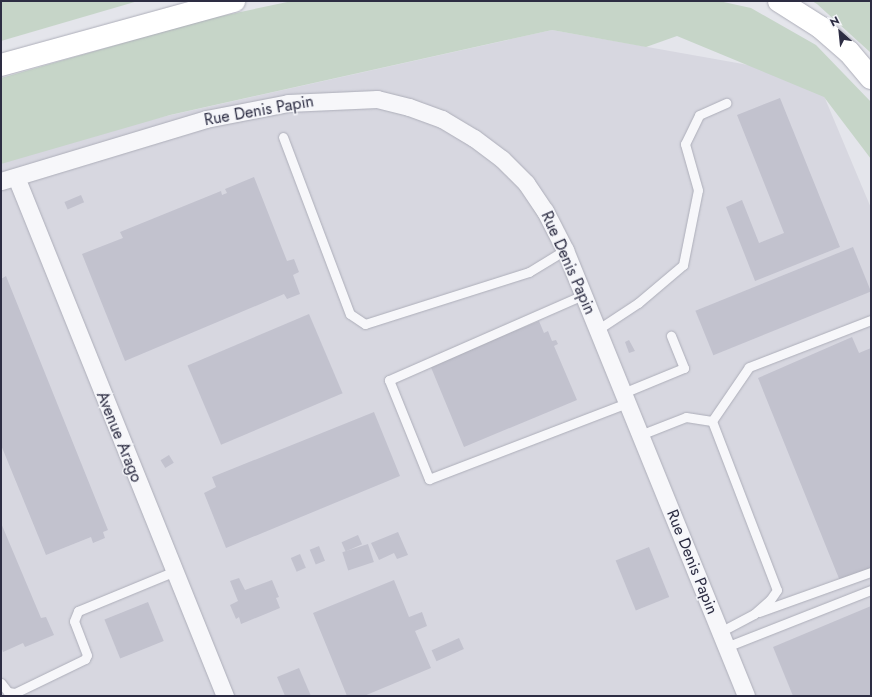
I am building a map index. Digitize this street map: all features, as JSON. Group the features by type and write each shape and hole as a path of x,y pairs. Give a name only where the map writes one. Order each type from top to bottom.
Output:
{"highway":[{"path":"1,58 200,1"},
{"path":"1,66 234,1"},
{"path":"770,1 785,5 820,28 849,52 871,78"}],"street":[{"name":"Rue Denis Papin","path":"9,179 206,119 288,103 377,99 409,107 442,119 502,159 530,189 545,211 565,250 746,696"},
{"name":"Avenue Arago","path":"9,179 175,571 225,696"}],"lane":[{"path":"598,330 638,304 683,265 698,190 685,144 699,115 726,103"},
{"path":"283,137 350,314 365,324 528,272 565,250"},
{"path":"583,296 389,380 429,479 625,398 684,368 671,334"},
{"path":"712,421 749,367 871,320"},
{"path":"640,435 686,417 712,421"},
{"path":"712,421 777,590 770,600 723,639"},
{"path":"1,683 8,692 15,693 85,659 87,655 74,621 78,612 175,571"},
{"path":"754,614 871,572"},
{"path":"723,639 871,590"}],"shaded area":[{"path":"552,30 816,77 871,208 871,696 1,696 1,153"}],"green space":[{"path":"1,1 138,1 1,41"},
{"path":"292,1 719,1 751,8 816,45 871,102 871,159 824,97 677,36 646,47 552,30 170,115 1,164 1,78 203,20"},
{"path":"812,1 871,1 871,53 817,4"}],"building":[{"path":"780,98 840,247 755,281 726,207 742,200 759,243 784,233 737,115"},
{"path":"254,177 287,261 294,259 299,272 293,275 300,294 287,299 284,294 125,361 82,254 123,238 120,232 221,191 222,195 227,193 225,189"},
{"path":"81,195 84,202 68,209 64,202"},
{"path":"853,247 871,292 713,355 695,311"},
{"path":"6,276 108,530 103,532 105,538 93,543 91,537 46,555 1,445 1,279"},
{"path":"309,314 343,393 221,445 187,366"},
{"path":"539,321 544,333 548,331 552,341 556,340 558,344 554,346 577,400 464,447 430,365"},
{"path":"852,337 859,353 871,348 871,568 840,581 758,378"},
{"path":"629,340 635,351 629,353 625,342"},
{"path":"374,412 400,476 226,548 204,493 216,487 212,477"},
{"path":"169,455 174,463 165,468 161,460"},
{"path":"1,523 41,618 46,617 54,635 25,647 23,643 3,652 1,646"},
{"path":"398,532 408,555 397,559 394,553 379,560 371,543"},
{"path":"358,535 362,544 346,551 342,542"},
{"path":"368,544 374,562 348,570 342,552"},
{"path":"319,546 325,561 316,565 310,550"},
{"path":"649,547 669,597 636,611 616,560"},
{"path":"300,554 306,568 297,572 291,558"},
{"path":"239,578 245,590 272,580 279,597 276,598 280,608 241,624 239,617 236,619 230,605 238,601 230,581"},
{"path":"394,580 409,617 422,612 427,626 415,631 431,668 364,696 347,696 313,613"},
{"path":"148,602 164,641 120,659 104,620"},
{"path":"871,606 871,696 793,696 773,647"},
{"path":"459,638 464,649 436,661 432,650"},
{"path":"299,668 311,696 285,696 277,677"}]}
